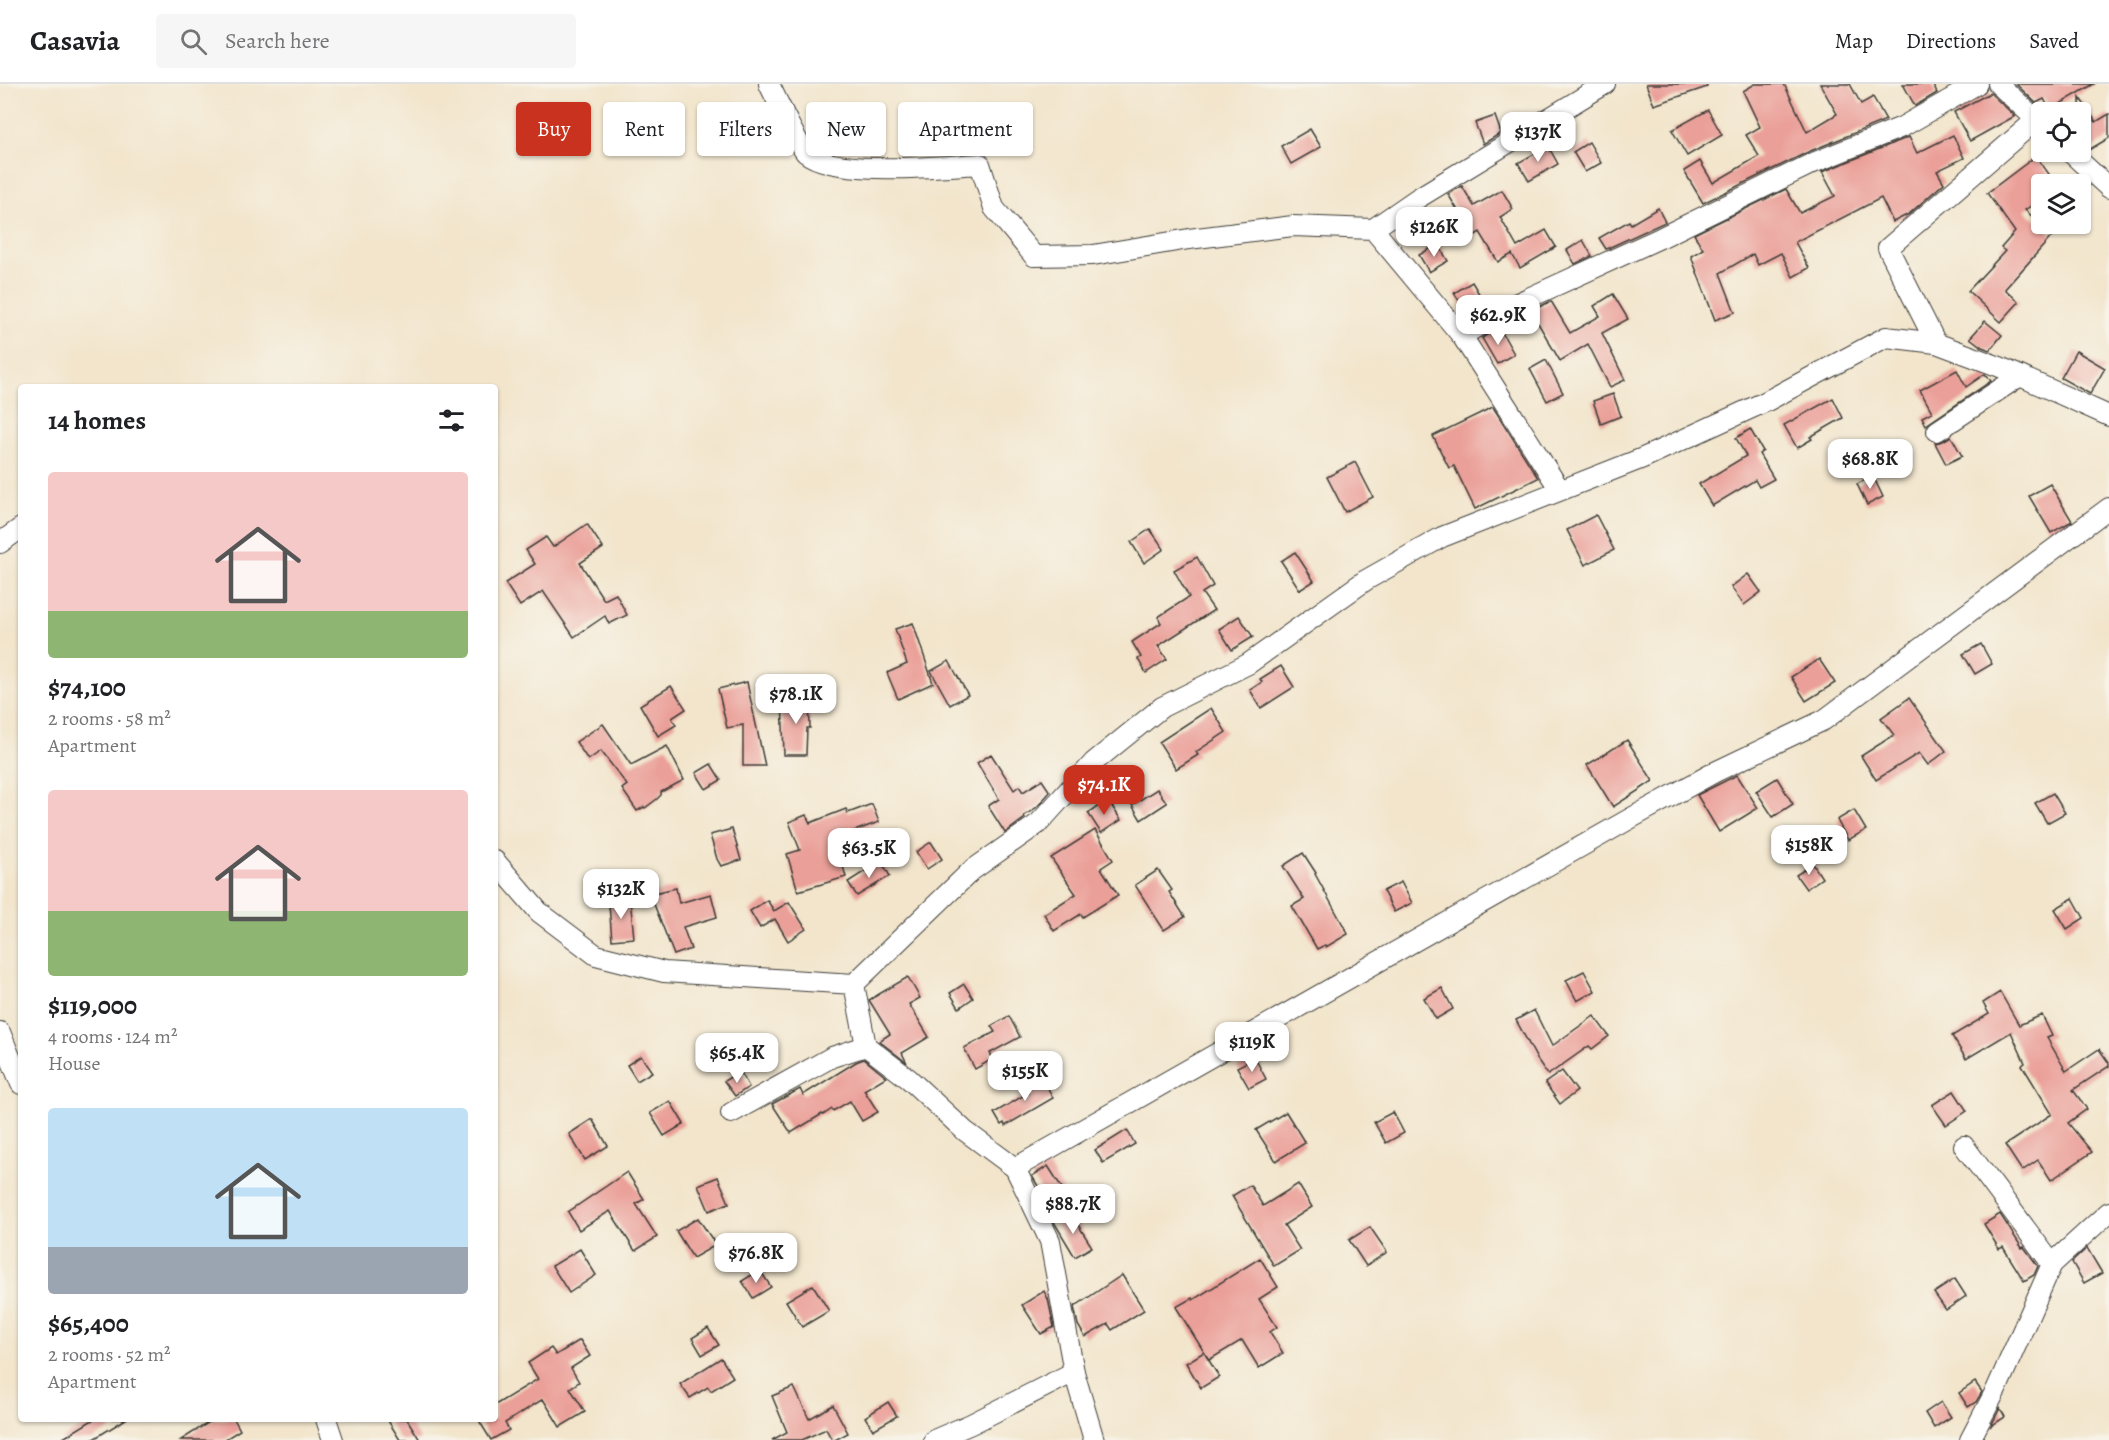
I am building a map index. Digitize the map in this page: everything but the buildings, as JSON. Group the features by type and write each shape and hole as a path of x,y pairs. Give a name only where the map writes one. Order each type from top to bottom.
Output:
{"street":[{"path":"769,84 805,153 825,163 881,169 980,164 994,208 1034,256 1093,255 1189,239 1293,226 1373,229 1418,198 1605,84"},
{"path":"1462,336 1510,306 1660,238 1813,163 1902,127 1977,84"},
{"path":"1998,84 2031,115"},
{"path":"1936,343 1888,248 2031,129"},
{"path":"2081,162 2109,188"},
{"path":"1373,229 1462,336 1560,490"},
{"path":"498,864 539,912 596,955 664,972 854,984 971,871 1040,823 1094,762 1162,707 1248,664 1366,580 1442,537 1643,458 1767,400 1886,337 1936,343 2020,376 2109,416"},
{"path":"1937,431 2020,376"},
{"path":"1015,1168 1633,817 1715,772 1824,720 2109,508"},
{"path":"0,543 18,530"},
{"path":"854,984 866,1046 909,1079 965,1131 1015,1168 1050,1241 1074,1372 1094,1440"},
{"path":"0,1032 18,1077"},
{"path":"731,1113 832,1057 866,1046"},
{"path":"1964,1146 2052,1264"},
{"path":"1970,1440 1997,1388 2052,1264 2109,1212"},
{"path":"934,1440 1074,1372"},
{"path":"327,1422 333,1440"}]}
